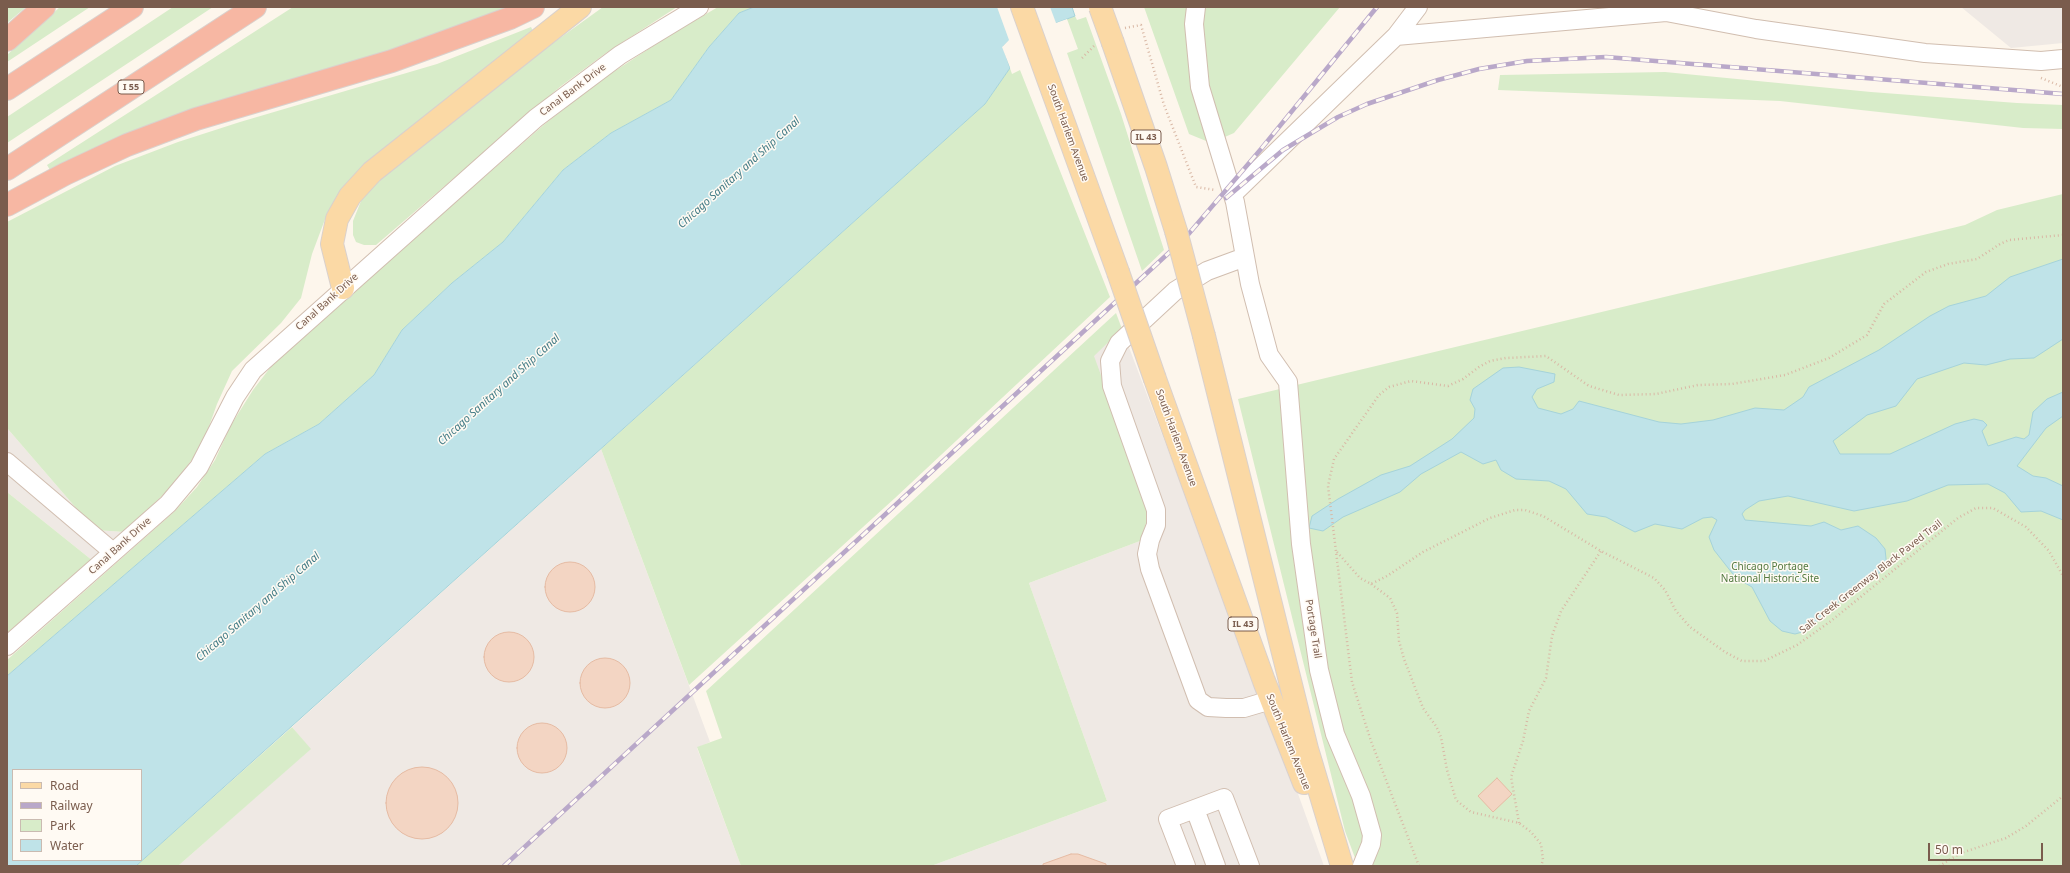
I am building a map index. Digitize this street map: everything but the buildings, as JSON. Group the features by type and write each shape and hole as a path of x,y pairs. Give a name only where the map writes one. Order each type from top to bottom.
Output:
{"highway":[{"path":"7,40 44,7"},
{"path":"7,89 132,7"},
{"name":"I 55","path":"7,169 255,7"},
{"path":"7,205 72,170 127,145 196,119 392,61 510,18 533,7"}],"main road":[{"path":"343,288 332,244 337,219 350,196 372,172 580,7"},
{"name":"South Harlem Avenue","path":"1022,7 1271,700 1340,866"},
{"name":"South Harlem Avenue","path":"1100,7 1156,167 1182,251 1307,749 1340,866"}],"street":[{"name":"Canal Bank Drive","path":"7,646 168,504 199,467 235,397 253,370 343,288 536,118 620,55 699,7"},
{"path":"1196,7 1194,24 1200,87 1231,187 1245,257 1207,271 1176,290 1119,344 1110,361 1112,386 1156,510 1156,525 1150,540 1147,554 1150,569 1198,700 1208,707 1226,708 1244,708 1271,700"},
{"path":"1231,187 1396,36 1418,7"},
{"path":"1396,36 1668,9 1756,29 1925,53 2041,61 2063,59"},
{"name":"Portage Trail","path":"1245,257 1250,284 1269,355 1288,382 1301,544 1319,670 1336,734 1361,796 1372,835 1371,844 1362,866"},
{"path":"7,462 91,535 114,552"},
{"path":"1186,866 1168,818 1224,798 1250,866"},
{"path":"1195,809 1216,866"}],"path":[{"path":"1118,30 1141,25 1164,105 1196,187 1213,191 1231,187"},
{"path":"1082,58 1096,45"},
{"path":"1419,866 1371,741 1352,682 1328,486 1334,459 1366,416 1374,401 1389,388 1411,381 1448,386 1463,379 1490,361 1506,358 1546,356 1589,386 1619,395 1656,394 1698,385 1732,384 1786,374 1829,358 1867,335 1884,304 1926,272 1948,264 1978,259 2000,244 2009,240 2063,235"},
{"name":"Salt Creek Greenway Black Paved Trail","path":"1372,584 1423,552 1490,518 1515,510 1525,510 1543,516 1601,550 1654,578 1666,590 1676,611 1690,627 1725,652 1742,661 1764,661 1797,645 1831,621 1958,518 1976,508 1993,508 2026,527 2049,551 2063,576"},
{"path":"1335,546 1337,554 1346,565 1360,578 1372,584 1390,598 1397,613 1399,641 1404,659 1423,708 1441,737 1447,770 1456,800 1471,812 1519,823 1531,832 1541,844 1543,860 1541,866"},
{"path":"1519,823 1511,776 1523,741 1529,711 1546,678 1552,636 1560,611 1601,550"},
{"path":"1939,866 1961,853 2006,838 2026,826 2063,796"}],"shaded area":[{"path":"1961,7 2063,7 2063,43 2011,48"},
{"path":"1122,329 1288,766 1324,866 931,866 1107,801 1029,583 1140,541 1149,514 1093,356"},
{"path":"7,428 95,530 125,532 93,561 7,492"},
{"path":"601,449 710,742 697,748 741,866 178,866 310,749 292,727"}],"green space":[{"path":"7,7 26,7 7,23"},
{"path":"60,7 90,7 7,62 7,55"},
{"path":"173,7 213,7 7,143 7,117"},
{"path":"293,7 512,7 50,170 47,165"},
{"path":"603,7 677,7 606,53 561,86 376,245 364,245 356,242 353,235 353,221 361,201 379,177 478,97"},
{"path":"718,7 754,7 739,13 709,47 671,100 611,133 563,170 503,242 452,283 402,330 374,375 319,424 265,454 7,676 7,660 175,511 197,487 215,460 231,425 253,390 273,364 291,346 546,123 598,82 667,37"},
{"path":"1144,7 1340,7 1234,133 1211,143 1189,134"},
{"path":"1075,16 1077,20 1086,17 1121,114 1164,250 1142,271 1067,53 1078,49 1067,19"},
{"path":"531,27 535,35 362,173 327,214 312,254 301,298 281,323 232,371 217,404 202,446 173,485 125,532 95,530 7,428 7,222 115,166 178,142 240,122 437,64"},
{"path":"1010,68 1012,74 1020,70 1110,297 895,498 689,685 601,449 985,104"},
{"path":"1665,72 1871,92 2063,105 2063,129 2023,128 1780,101 1498,90 1500,75"},
{"name":"Chicago Portage National Historic Site","path":"2063,194 2063,866 1358,866 1345,831 1238,399 1965,225 1997,210"},
{"path":"1116,313 1122,329 1094,356 1145,496 1149,514 1140,541 1029,583 1107,801 931,866 741,866 697,747 722,738 706,691"},
{"path":"7,492 93,561 7,638"},
{"path":"292,727 311,749 178,866 136,866"}],"water":[{"name":"Chicago Sanitary and Ship Canal","path":"754,7 1072,7 1075,16 1010,40 1003,46 1010,68 985,104 142,861 142,769 12,769 12,861 142,861 136,866 7,866 7,676 265,454 319,424 374,375 402,330 452,283 503,242 563,170 611,133 671,100 709,47 739,13"},
{"path":"2063,259 2063,339 2034,358 2010,359 1986,365 1964,363 1917,379 1896,406 1867,415 1833,441 1840,454 1890,454 1955,424 1974,419 1983,421 1987,425 1982,431 1988,446 2016,437 2024,439 2029,435 2033,412 2047,399 2063,392 2063,416 2046,428 2017,466 2033,476 2046,478 2063,486 2063,520 2041,511 2021,512 2005,493 1988,484 1948,485 1907,501 1854,511 1788,496 1759,501 1745,510 1742,514 1745,520 1811,526 1824,522 1841,530 1858,526 1876,538 1885,549 1887,568 1852,590 1806,631 1795,634 1782,631 1770,621 1752,587 1736,578 1714,550 1709,537 1717,520 1712,517 1703,518 1682,529 1655,524 1635,532 1606,517 1587,514 1566,489 1549,481 1516,479 1501,470 1496,460 1483,464 1461,452 1421,474 1400,492 1343,517 1323,531 1309,528 1312,516 1338,499 1381,475 1410,466 1452,439 1474,418 1475,409 1470,400 1473,389 1503,368 1519,367 1555,374 1554,382 1537,389 1532,397 1538,408 1561,414 1573,409 1579,401 1659,422 1681,424 1713,420 1755,408 1784,410 1803,397 1809,387 1879,350 1930,316 1949,306 1986,296 2010,277"}],"pier":[{"path":"997,7 1050,7 1056,23 1067,19 1067,21 1011,42 1005,47 1012,67 1011,70 1002,47 1009,40"}],"railway":[{"path":"504,866 1186,237 1261,149 1377,7"},
{"path":"1226,198 1283,150 1338,117 1367,104 1438,80 1479,69 1527,61 1606,57 2063,94"}]}
